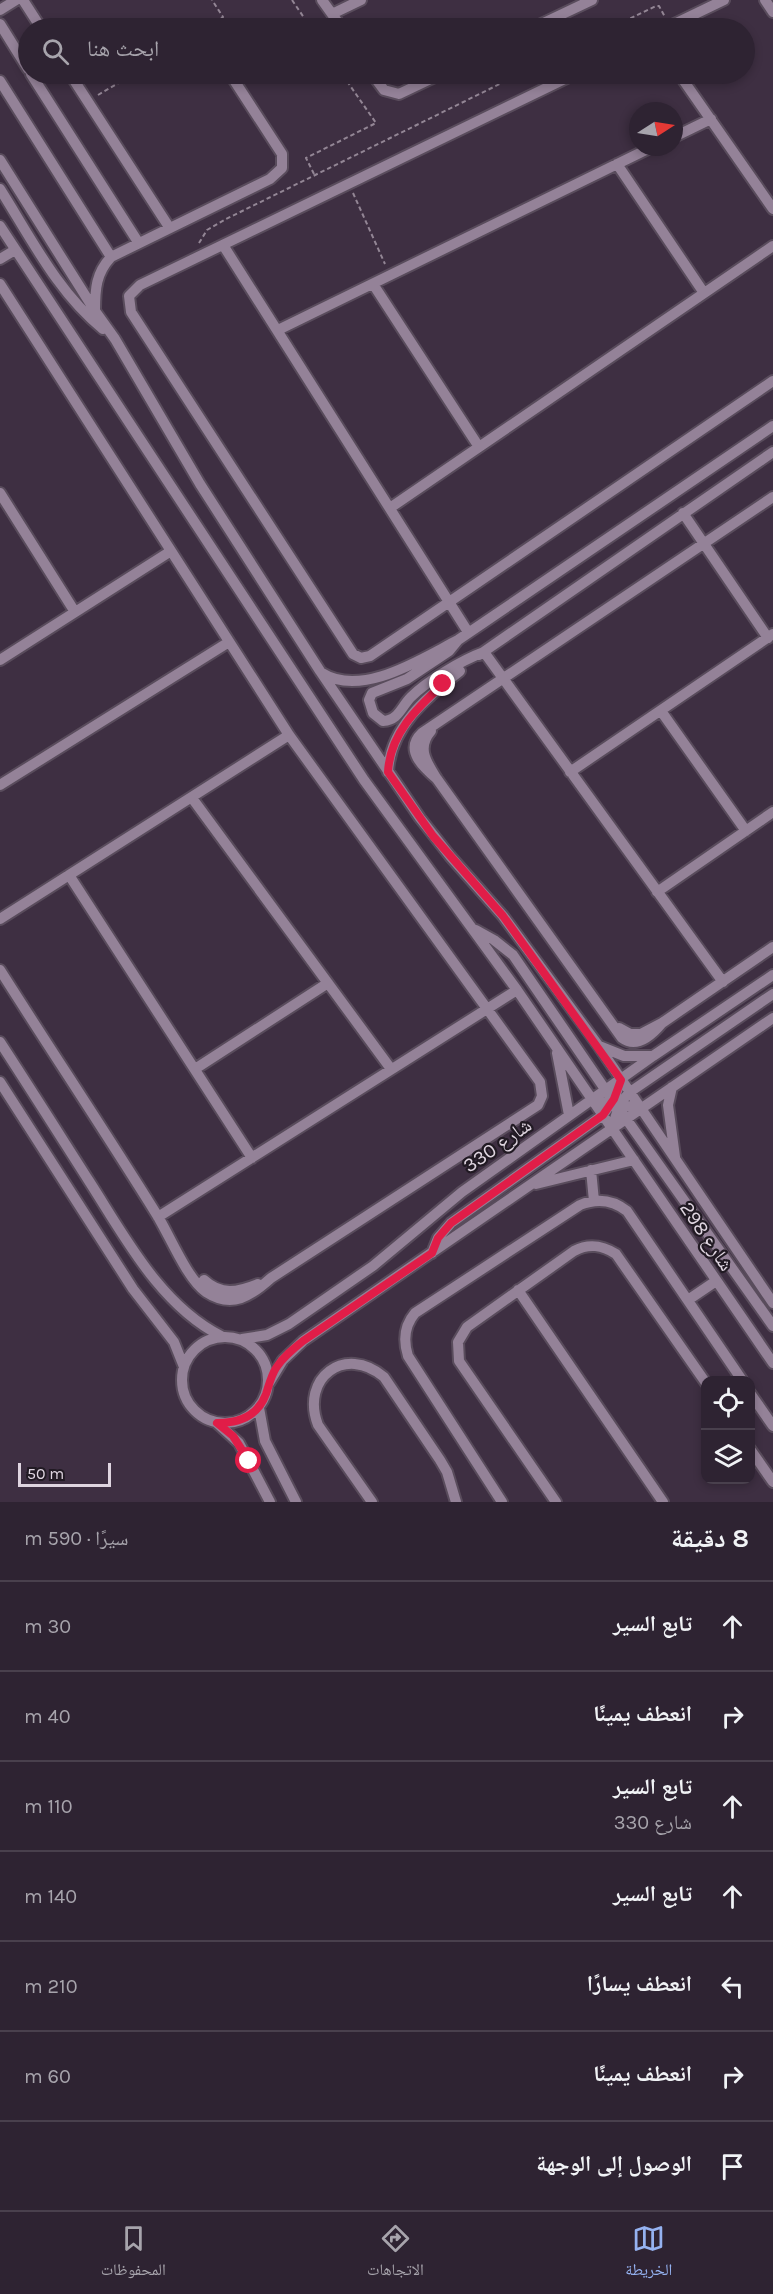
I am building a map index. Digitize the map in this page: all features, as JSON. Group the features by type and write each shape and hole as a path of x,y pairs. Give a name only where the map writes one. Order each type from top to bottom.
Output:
{"street":[{"path":"0,10 16,0"},
{"path":"23,0 35,18"},
{"path":"322,0 335,18"},
{"path":"332,14 361,0"},
{"path":"554,18 592,0"},
{"path":"688,18 724,0"},
{"path":"765,0 773,12"},
{"path":"0,24 18,53"},
{"path":"0,81 111,257"},
{"path":"37,84 138,242"},
{"path":"77,84 169,227"},
{"path":"95,311 97,279 111,257 270,179 282,168 282,154 236,84"},
{"path":"380,84 384,90 394,94 420,84"},
{"path":"555,84 135,288 129,296 131,312 353,654 361,658 370,656 773,381"},
{"path":"686,84 773,209"},
{"path":"683,132 711,118"},
{"path":"278,330 633,156"},
{"name":"شارع 298","path":"0,160 115,339 200,484 388,772 433,836 503,916 598,1045 773,1303"},
{"path":"617,164 704,293"},
{"path":"0,189 74,301 89,318 115,339"},
{"name":"شارع 298","path":"0,226 364,780 517,990 773,1364"},
{"path":"224,245 468,632"},
{"path":"390,508 773,246"},
{"path":"0,259 15,250"},
{"path":"0,284 290,735 540,1082 542,1096 538,1105 271,1278 254,1293 233,1299 219,1298 200,1287 158,1217 0,970"},
{"path":"373,284 478,447"},
{"path":"484,652 465,659 412,696 394,718 383,721 376,717 369,705 372,693 407,679 449,651 468,632 773,426"},
{"path":"388,772 391,748 404,724 435,692 484,652 773,452"},
{"path":"0,493 75,612"},
{"path":"773,497 440,722 427,736 423,750 425,760 437,779 622,1038 634,1043 651,1034 662,1023 773,947"},
{"path":"570,772 770,636 683,513"},
{"path":"0,660 171,551"},
{"path":"320,671 337,680 346,681 375,677 414,662 458,640"},
{"path":"0,785 229,642"},
{"path":"484,652 723,982"},
{"path":"661,711 746,831"},
{"path":"0,919 290,735"},
{"path":"192,798 391,1069"},
{"path":"657,892 773,812"},
{"path":"69,875 252,1158"},
{"path":"473,928 499,943 513,955 773,1326"},
{"name":"شارع 330","path":"242,1339 267,1335 298,1318 373,1266 462,1192 569,1115 592,1100 614,1101 621,1080 773,975"},
{"path":"195,1069 328,983"},
{"path":"158,1217 517,990"},
{"path":"432,1253 438,1238 451,1223 603,1115 614,1101 773,994"},
{"path":"217,1423 244,1419 259,1408 269,1383 283,1359 303,1341 773,1018"},
{"path":"0,1042 146,1267 185,1313 196,1322 221,1336 242,1339 250,1344 266,1365 269,1383"},
{"path":"598,1045 624,1056 653,1056"},
{"path":"556,1047 569,1115"},
{"path":"0,1082 133,1289 174,1342 184,1367"},
{"path":"672,1087 668,1105 675,1160"},
{"path":"614,1101 640,1108"},
{"path":"612,1128 614,1101"},
{"path":"530,1185 634,1160"},
{"path":"591,1170 594,1201"},
{"path":"502,1502 408,1356 405,1340 407,1325 415,1313 580,1205 594,1201 609,1202 627,1211 739,1376"},
{"path":"556,1502 462,1367 457,1355 458,1342 466,1327 581,1247 596,1245 616,1254 701,1377"},
{"path":"688,1300 716,1281"},
{"path":"518,1290 663,1502"},
{"path":"221,1336 207,1340 192,1351 184,1367 182,1385 188,1402 201,1415 217,1423 239,1443 270,1502"},
{"path":"372,1502 318,1425 314,1414 315,1390 321,1379 335,1368 352,1363 364,1364 375,1369 384,1377 440,1460 450,1480 456,1502"},
{"path":"755,1400 773,1426"},
{"path":"259,1408 265,1441 296,1502"},
{"path":"755,1456 773,1482"}],"path":[{"path":"212,0 223,18"},
{"path":"292,0 304,18"},
{"path":"631,18 656,6 659,6 664,18"},
{"path":"88,101 117,84"},
{"path":"315,175 306,158 376,123 349,84"},
{"path":"205,254 199,243 207,230 500,84"},
{"path":"350,185 390,275"}],"route":[{"path":"249,1461 239,1443 217,1423 235,1422 252,1414 259,1408 277,1367 289,1353 303,1341 432,1253 438,1238 451,1223 603,1115 614,1099 621,1080 503,916 433,836 388,772 391,748 399,732 410,717 443,684"}]}
